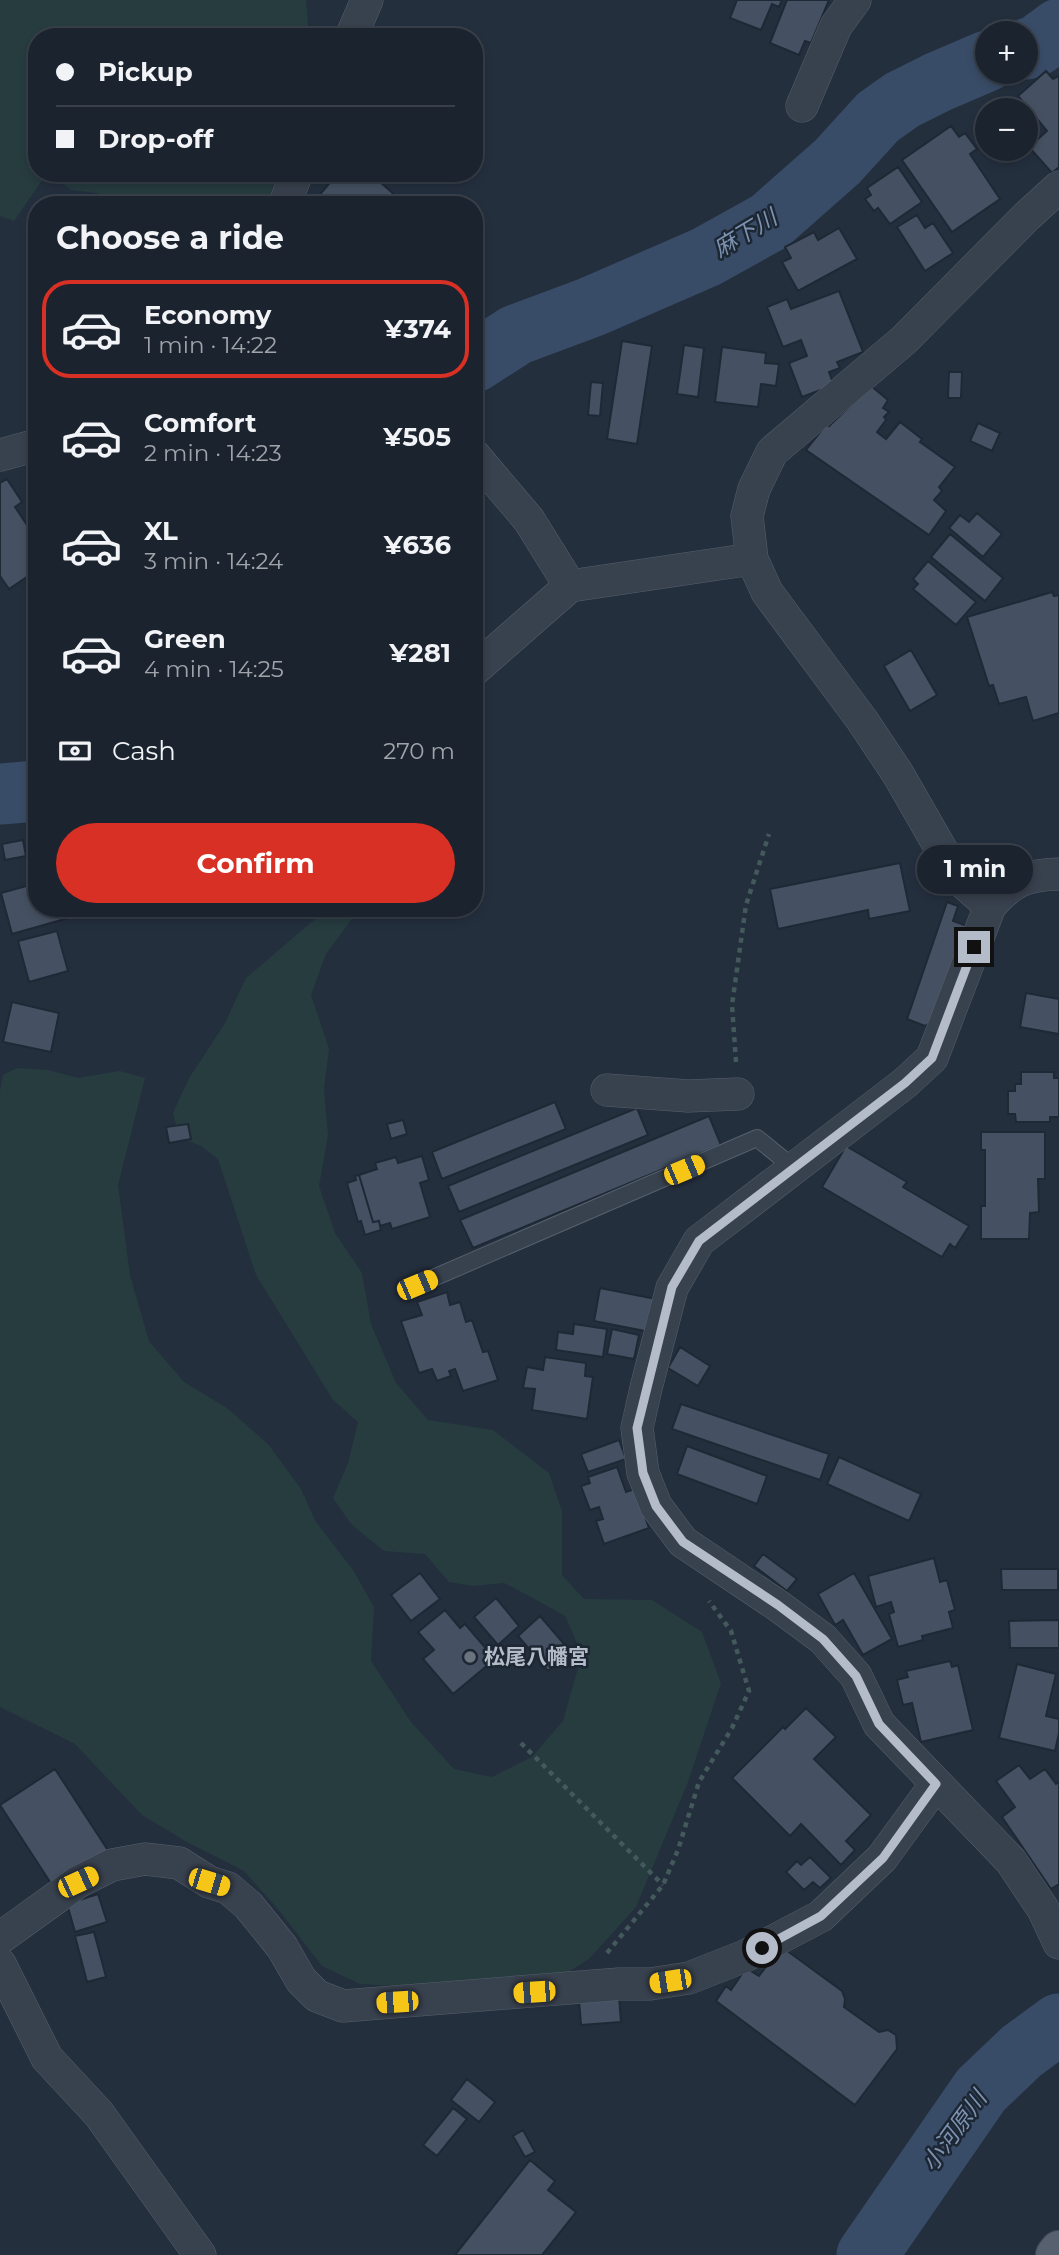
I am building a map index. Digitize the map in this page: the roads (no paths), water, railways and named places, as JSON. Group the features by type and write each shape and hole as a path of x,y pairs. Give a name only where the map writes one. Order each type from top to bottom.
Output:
{"main road":[{"path":"1055,2255 1059,2250"}],"street":[{"path":"355,28 367,0"},
{"path":"802,106 836,26 855,0"},
{"path":"990,906 957,877 898,774 862,720 767,592 751,559 747,516 754,489 772,452 904,340 1059,187"},
{"path":"0,455 28,447"},
{"path":"483,466 529,520 570,586"},
{"path":"483,662 570,586 751,559"},
{"path":"1059,874 1027,876 1007,887 990,906 932,1058 905,1083 699,1241 672,1287 637,1428 643,1473 656,1506 683,1542 778,1605 823,1639 856,1676 879,1724 1011,1861 1043,1909 1059,1943"},
{"path":"607,1090 688,1096 738,1094"},
{"path":"0,1938 78,1882 112,1866 145,1859 179,1863 209,1882 228,1888 248,1905 282,1947 301,1980 317,1996 343,2006 650,1984 689,1978 745,1956 821,1916 883,1858 936,1784"},
{"path":"0,1964 47,2058 99,2114 200,2255"}],"lane":[{"path":"417,1285 757,1138 794,1168"}],"waterway":[{"name":"麻下川","path":"1038,45 1059,29"},
{"name":"麻下川","path":"483,356 516,335 591,307 706,257 769,222 837,162 878,117 902,100 975,66"},
{"name":"麻下川","path":"0,794 28,792"},
{"name":"小河原川","path":"867,2255 981,2090 1022,2051 1059,2024"}],"place":[{"name":"松尾八幡宮","path":"470,1657"}]}
